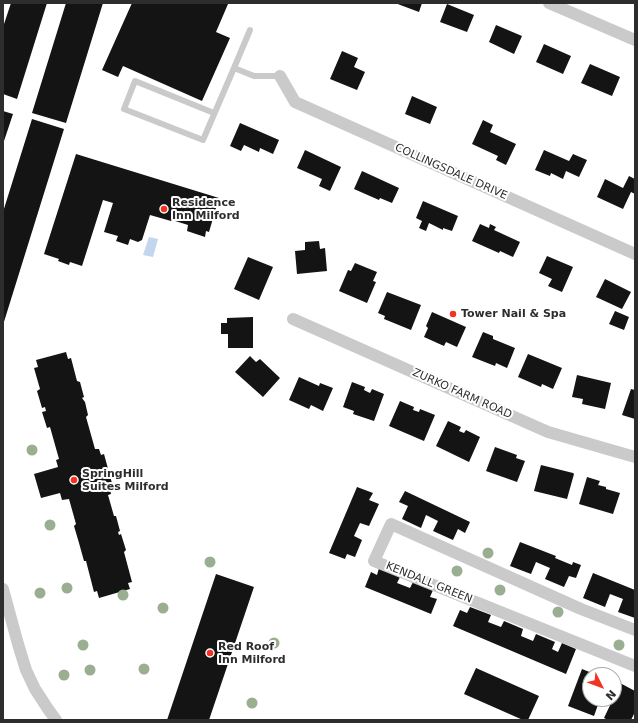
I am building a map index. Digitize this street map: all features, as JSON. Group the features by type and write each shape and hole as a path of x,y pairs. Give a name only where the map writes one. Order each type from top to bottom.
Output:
{"street":[{"path":"549,3 635,40"},
{"name":"COLLINGSDALE DRIVE","path":"280,76 295,102 635,254"},
{"name":"ZURKO FARM ROAD","path":"293,319 548,432 635,457"},
{"name":"KENDALL GREEN","path":"635,630 581,609 391,524 374,561 635,666"},
{"path":"3,589 26,670 35,688 56,720"}],"lane":[{"path":"214,113 135,81 124,109 203,140 250,30"},
{"path":"234,68 254,76 280,76"}],"water":[{"path":"149,237 158,239 153,257 143,255"}],"building":[{"path":"11,3 47,3 17,99 3,94 3,27"},
{"path":"66,3 103,3 66,123 32,113"},
{"path":"132,3 228,4 216,32 230,38 202,101 123,66 118,77 102,70"},
{"path":"395,3 422,3 419,12"},
{"path":"447,4 474,15 467,32 440,22"},
{"path":"496,25 522,36 514,54 489,42"},
{"path":"544,44 571,56 563,74 536,62"},
{"path":"342,51 358,58 354,67 365,72 357,90 330,79"},
{"path":"590,64 620,77 612,96 581,83"},
{"path":"412,96 437,107 430,124 405,114"},
{"path":"3,111 13,114 3,144"},
{"path":"32,119 64,129 3,325 3,212"},
{"path":"483,120 493,125 490,132 516,144 506,165 496,160 498,156 472,144"},
{"path":"240,123 279,140 273,154 260,148 259,152 244,145 241,151 230,146"},
{"path":"305,150 341,167 330,191 319,186 322,179 297,168"},
{"path":"544,150 569,161 573,154 587,160 579,177 566,171 563,179 551,173 550,176 535,170"},
{"name":"Residence Inn Milford","path":"76,154 219,198 209,232 206,231 205,237 187,231 188,225 150,215 142,240 138,242 130,239 128,245 116,241 118,236 104,232 113,203 103,200 82,266 70,262 69,265 58,261 59,259 44,254"},
{"path":"362,171 399,188 392,203 380,198 379,200 354,189"},
{"path":"629,176 635,179 635,194 631,192 623,209 597,197 605,179 623,188"},
{"path":"423,201 458,216 452,231 443,228 443,230 429,223 426,231 419,228 422,221 416,218"},
{"path":"480,224 489,228 490,224 496,227 494,230 520,242 513,257 500,251 499,253 472,241"},
{"path":"319,241 320,249 325,248 327,271 297,274 295,251 305,250 305,242"},
{"path":"547,256 573,267 562,292 548,286 552,279 539,273"},
{"path":"248,257 273,267 259,300 234,289"},
{"path":"355,263 377,272 373,281 376,282 367,303 339,291 348,270 351,271"},
{"path":"605,279 631,292 622,309 596,297"},
{"path":"387,292 421,305 411,330 384,319 385,316 378,313"},
{"path":"615,311 629,317 624,330 609,324"},
{"path":"432,312 466,327 457,347 446,342 444,346 424,337 428,328 426,326"},
{"path":"253,317 253,348 228,348 228,334 221,334 221,323 227,323 227,318"},
{"path":"483,332 493,336 493,339 515,348 507,368 496,363 495,366 472,357"},
{"name":"SpringHill Suites Milford","path":"66,352 68,359 71,358 77,381 80,382 84,397 82,398 85,402 88,415 86,417 95,449 99,449 101,455 104,454 113,487 110,488 111,494 108,495 114,516 116,516 120,531 118,532 119,535 121,534 126,550 124,552 132,582 128,583 130,589 99,598 97,591 94,592 86,561 84,561 74,526 76,524 69,499 62,500 60,493 41,498 34,474 58,467 56,460 59,459 50,427 47,428 42,412 46,411 45,407 42,408 37,391 40,389 34,368 38,367 36,360"},
{"path":"528,354 562,368 553,389 542,384 541,387 518,377"},
{"path":"250,356 256,362 260,359 280,378 263,397 235,372"},
{"path":"577,375 611,383 605,409 582,404 583,399 572,397"},
{"path":"299,377 319,386 320,383 333,388 323,411 311,405 309,409 289,400"},
{"path":"352,382 365,387 364,390 370,393 372,389 384,394 374,421 353,414 354,411 343,407"},
{"path":"631,389 635,390 635,419 622,415"},
{"path":"400,401 414,407 413,410 419,412 420,409 435,415 424,441 389,426"},
{"path":"448,421 461,427 459,431 464,433 466,430 480,437 469,462 436,446"},
{"path":"495,447 517,455 516,458 525,461 517,482 486,471"},
{"path":"541,465 574,474 567,499 534,491"},
{"path":"587,477 600,481 598,485 606,487 606,489 620,493 613,514 579,504"},
{"path":"357,487 373,493 369,500 379,504 369,526 360,523 354,536 362,540 355,557 347,554 345,559 329,553"},
{"path":"405,491 470,522 465,533 458,529 453,540 433,531 438,521 426,515 421,528 402,519 408,506 399,502"},
{"path":"520,542 556,556 555,558 572,565 573,562 581,565 576,578 569,576 564,587 545,579 550,568 536,562 531,574 510,566"},
{"path":"379,568 400,577 397,583 410,588 413,582 433,590 430,597 437,599 431,614 365,587 371,572 377,575"},
{"path":"593,573 635,590 635,618 618,612 623,599 610,594 605,607 583,598"},
{"name":"Red Roof Inn Milford","path":"216,574 254,587 209,720 167,720"},
{"path":"470,607 491,615 488,622 501,627 504,621 523,629 521,636 533,641 536,634 555,642 552,649 558,652 562,643 576,649 566,674 453,626 460,610 467,613"},
{"path":"476,668 539,696 528,720 523,720 464,694"},
{"path":"582,669 582,707 597,707 594,716 568,706"},
{"path":"622,684 635,691 635,712 631,720 608,720 604,718 609,707 622,707"}],"place":[{"name":"Residence Inn Milford","path":"164,209"},
{"name":"Tower Nail & Spa","path":"453,314"},
{"name":"SpringHill Suites Milford","path":"74,480"},
{"name":"Red Roof Inn Milford","path":"210,653"}]}
